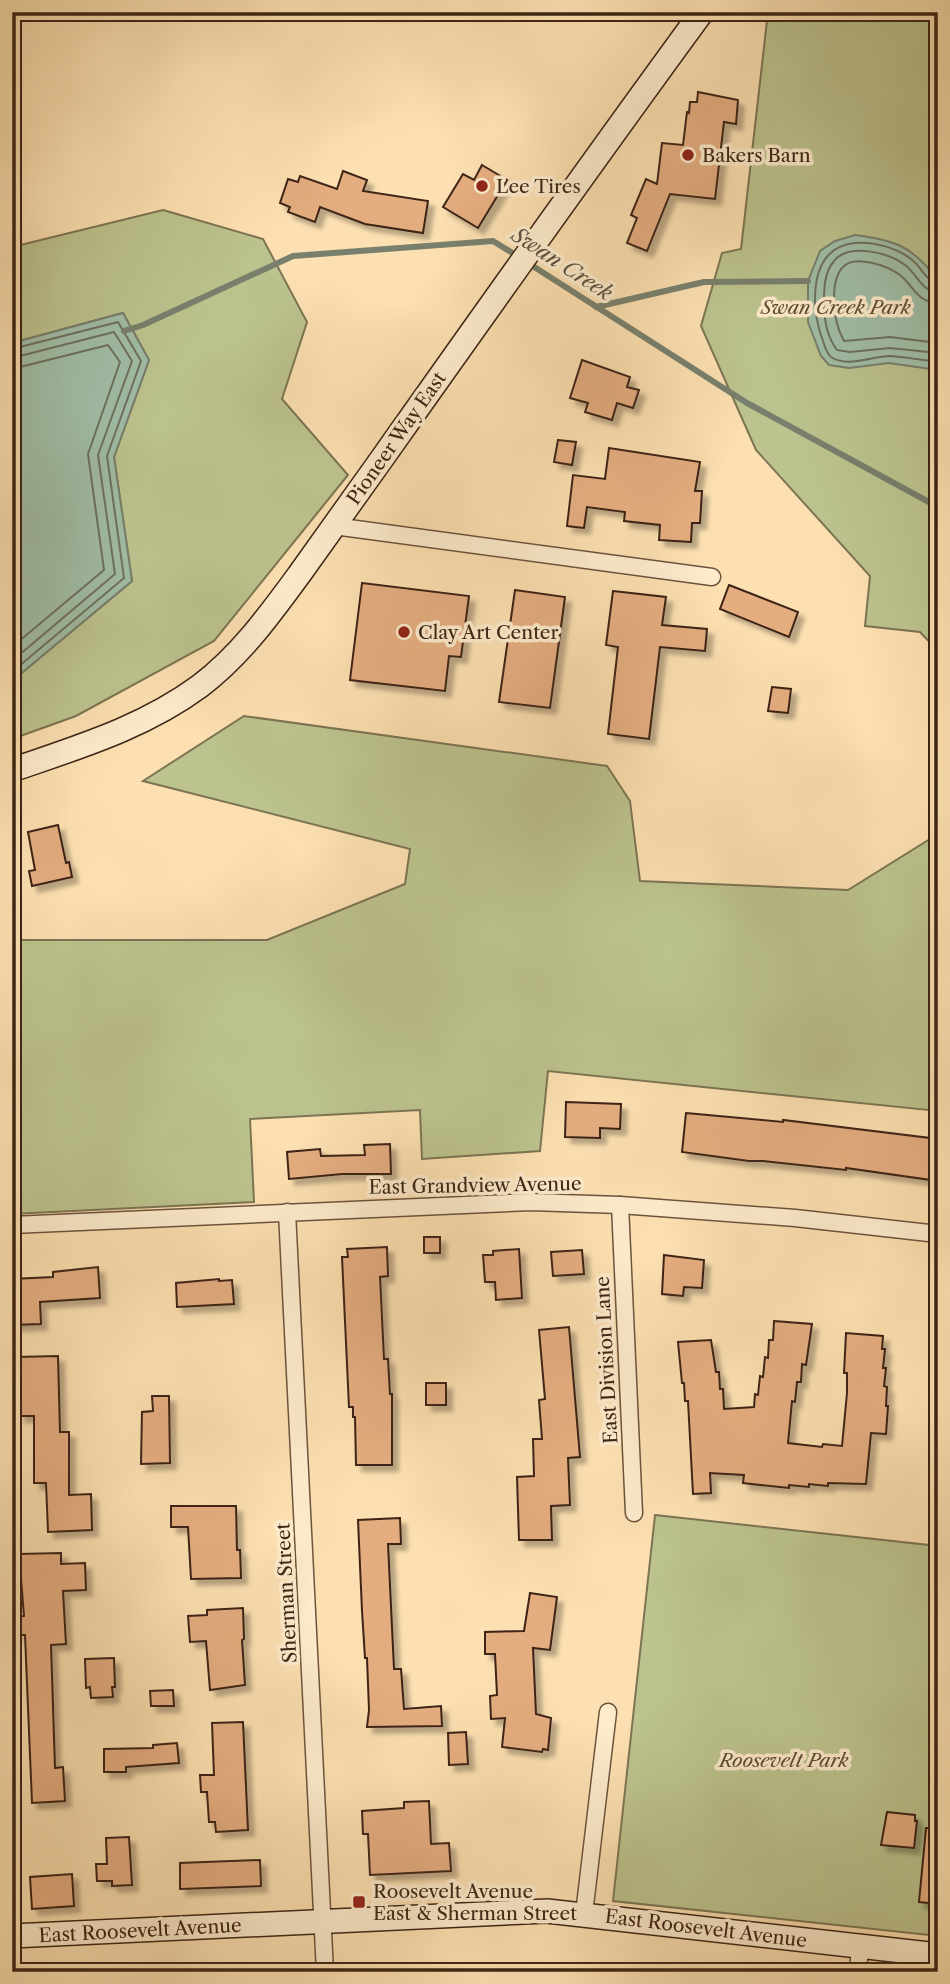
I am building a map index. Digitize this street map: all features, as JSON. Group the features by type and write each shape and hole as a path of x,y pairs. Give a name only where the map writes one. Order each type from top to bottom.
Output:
{"main road":[{"name":"Pioneer Way East","path":"12,770 106,738 173,705 228,662 271,613 530,248 702,12"},
{"name":"East Roosevelt Avenue","path":"12,1936 547,1911 938,1955"}],"street":[{"path":"334,526 712,577"},
{"name":"East Grandview Avenue","path":"12,1225 531,1202 620,1205 795,1218 938,1234"},
{"name":"East Division Lane","path":"620,1205 634,1513"},
{"name":"Sherman Street","path":"287,1212 325,1972"},
{"path":"584,1914 608,1712"},
{"path":"858,1972 860,1945"}],"green space":[{"name":"Swan Creek Park","path":"768,12 938,12 938,651 920,632 865,626 870,576 756,450 701,326 722,253 741,249"},
{"path":"163,210 263,239 307,322 282,399 348,475 214,641 76,716 12,739 12,681 132,581 114,457 149,360 123,313 12,343 12,247"},
{"path":"244,716 607,766 630,801 640,881 848,890 938,834 938,1111 548,1071 540,1151 422,1159 420,1110 250,1119 254,1202 12,1214 12,937 21,940 267,940 405,884 410,849 143,781"},
{"name":"Roosevelt Park","path":"655,1515 938,1546 938,1936 613,1901"}],"water":[{"path":"855,235 882,239 902,247 920,260 938,280 938,370 889,363 849,368 829,365 821,356 808,322 808,281 820,251 835,241"},
{"path":"123,313 149,360 114,457 132,581 12,681 12,343"}],"building":[{"path":"698,92 738,100 736,124 724,122 715,199 670,194 647,251 627,243 637,218 631,215 646,179 657,184 662,143 683,145 687,112 689,113 690,102 697,102"},
{"path":"482,165 507,180 478,228 443,207 463,174 474,180"},
{"path":"343,171 367,180 363,191 428,201 423,233 365,224 320,207 315,222 288,212 290,207 280,203 288,179 298,182 300,176 337,189"},
{"path":"582,360 630,377 627,387 639,390 633,408 617,403 612,420 585,412 588,403 570,398"},
{"path":"558,440 576,442 572,465 554,462"},
{"path":"609,448 700,462 695,491 702,491 700,523 692,523 691,542 659,540 660,525 624,521 625,512 587,507 584,528 567,526 573,475 605,479"},
{"path":"362,583 469,596 461,657 449,656 445,691 350,680"},
{"path":"729,585 798,612 789,637 720,609"},
{"path":"515,590 565,597 550,708 499,702"},
{"path":"613,591 666,597 662,625 707,629 705,651 660,647 649,739 608,734 618,647 606,645"},
{"path":"772,687 791,689 788,713 768,711"},
{"path":"58,825 66,863 69,862 72,877 32,886 29,871 35,870 28,832"},
{"path":"566,1102 621,1104 620,1129 600,1128 600,1138 565,1137"},
{"path":"686,1113 783,1120 938,1139 938,1181 846,1168 749,1161 682,1152"},
{"path":"390,1144 391,1174 342,1174 289,1179 287,1152 320,1149 321,1156 365,1155 364,1145"},
{"path":"424,1237 440,1237 440,1253 424,1253"},
{"path":"387,1247 388,1276 380,1277 384,1359 388,1359 392,1394 392,1465 356,1465 355,1417 353,1407 349,1407 342,1257 348,1257 347,1249"},
{"path":"519,1249 522,1298 496,1300 495,1282 485,1282 483,1255 493,1255 493,1251"},
{"path":"582,1250 584,1274 553,1276 551,1252"},
{"path":"664,1255 704,1260 702,1288 684,1287 683,1296 662,1294"},
{"path":"98,1267 100,1298 40,1302 41,1324 12,1325 12,1279 53,1277 53,1272"},
{"path":"232,1280 234,1304 177,1307 176,1283"},
{"path":"774,1321 812,1324 806,1365 802,1364 801,1382 797,1382 795,1402 792,1401 788,1443 822,1447 823,1444 842,1446 847,1393 847,1373 844,1373 846,1333 883,1336 883,1368 886,1368 884,1386 887,1387 888,1406 886,1434 871,1433 866,1484 809,1484 809,1487 789,1485 789,1488 743,1483 744,1475 710,1473 711,1493 693,1494 688,1401 685,1401 678,1342 711,1340 720,1389 723,1389 724,1409 754,1407 760,1376 763,1377 765,1357 768,1358 769,1340 773,1340"},
{"path":"569,1327 580,1457 568,1458 570,1505 551,1506 552,1540 519,1540 517,1477 534,1476 533,1439 542,1439 539,1400 545,1399 539,1330"},
{"path":"58,1356 60,1432 69,1432 69,1495 91,1494 92,1530 48,1532 46,1483 34,1483 34,1416 19,1416 16,1357"},
{"path":"426,1383 446,1383 446,1405 426,1405"},
{"path":"152,1396 169,1396 170,1463 141,1464 142,1412 153,1411"},
{"path":"171,1506 236,1506 241,1578 191,1579 188,1527 171,1527"},
{"path":"400,1518 401,1544 388,1544 394,1669 401,1669 404,1709 441,1706 442,1726 367,1727 367,1658 358,1520"},
{"path":"61,1553 61,1564 85,1563 86,1590 63,1591 66,1644 51,1645 55,1768 63,1767 65,1801 32,1803 25,1635 19,1635 18,1617 24,1616 19,1554"},
{"path":"530,1593 557,1597 550,1650 533,1648 536,1714 551,1718 548,1750 543,1749 542,1752 502,1747 505,1718 491,1719 490,1696 497,1695 495,1654 485,1654 485,1632 524,1631"},
{"path":"243,1608 245,1685 210,1690 206,1641 190,1642 188,1616 207,1615 207,1610"},
{"path":"114,1658 113,1697 91,1698 90,1687 86,1688 85,1659"},
{"path":"173,1690 174,1706 151,1706 150,1691"},
{"path":"243,1722 248,1830 216,1832 215,1822 209,1822 207,1792 201,1792 200,1775 214,1775 212,1723"},
{"path":"466,1732 468,1764 449,1765 448,1733"},
{"path":"177,1743 179,1763 126,1767 126,1772 104,1772 104,1749 153,1748 153,1745"},
{"path":"429,1801 431,1844 449,1843 451,1871 370,1875 368,1834 363,1834 362,1811 404,1808 404,1802"},
{"path":"887,1812 915,1815 917,1821 914,1848 881,1845"},
{"path":"926,1828 938,1828 938,1904 919,1902"},
{"path":"129,1837 132,1885 112,1886 112,1881 97,1881 96,1864 107,1864 106,1838"},
{"path":"260,1860 261,1886 180,1889 180,1863"},
{"path":"72,1874 74,1906 32,1909 30,1877"}],"waterway":[{"name":"Swan Creek","path":"124,331 143,325 293,256 493,241 519,257"},
{"name":"Swan Creek","path":"528,263 747,403 938,507"},
{"path":"596,307 704,282 808,281"}],"place":[{"name":"Bakers Barn","path":"688,155"},
{"name":"Lee Tires","path":"482,186"},
{"name":"Clay Art Center","path":"404,632"},
{"name":"Roosevelt Avenue East & Sherman Street","path":"359,1902"}]}
